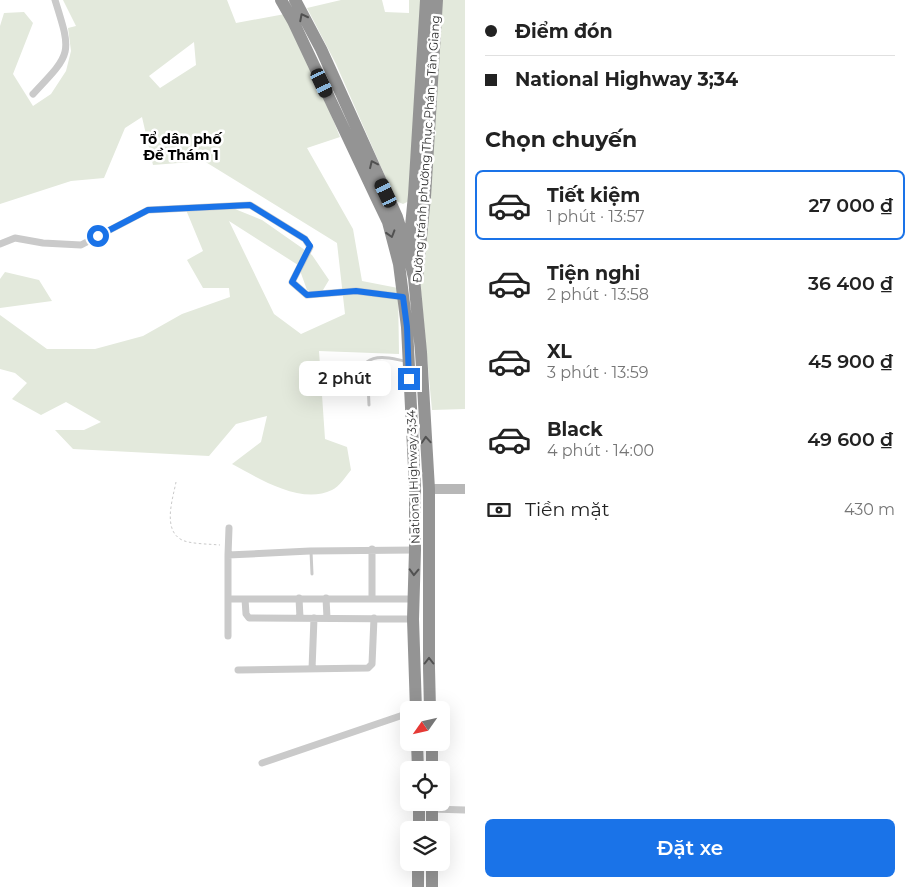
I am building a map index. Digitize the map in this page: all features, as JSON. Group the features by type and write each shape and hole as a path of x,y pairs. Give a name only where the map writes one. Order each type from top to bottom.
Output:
{"highway":[{"name":"National Highway 3;34","path":"281,0 293,21 388,222 409,297 421,352 429,489 430,701"},
{"path":"295,0 321,49 388,196 397,217 408,254"},
{"name":"Đường tránh phường Thục Phán - Tân Giang","path":"409,297 408,254 420,196 426,0"},
{"name":"Đường tránh phường Thục Phán - Tân Giang","path":"409,297 437,0"},
{"path":"388,196 395,205 404,208 420,196"},
{"name":"National Highway 3;34","path":"409,297 407,327 414,488 413,619 417,701"},
{"path":"414,488 429,489"},
{"path":"419,871 420,885"},
{"path":"432,871 432,887"}],"street":[{"path":"34,94 60,65 67,50 65,32 55,0"},
{"path":"0,244 15,238 43,243 81,244 148,210 250,205 305,239 310,246 292,282 307,295 356,291 409,297"},
{"path":"429,489 465,489"},
{"path":"228,636 229,528"},
{"path":"228,555 372,549 415,550"},
{"path":"372,549 372,599"},
{"path":"299,598 300,618"},
{"path":"326,598 327,618"},
{"path":"228,599 413,599"},
{"path":"245,600 246,614 250,618 413,619"},
{"path":"312,669 314,618"},
{"path":"238,670 366,669 372,664 374,618"},
{"path":"262,764 400,716"},
{"path":"450,808 465,810"}],"lane":[{"path":"369,405 367,362 370,359 382,357 408,361"},
{"path":"310,551 312,574"}],"path":[{"path":"176,482 170,524 177,536 182,540 228,546"}],"shaded area":[{"path":"63,0 227,0 236,23 285,14 305,49 340,137 307,148 353,229 362,281 398,288 399,354 319,351 325,439 347,447 351,470 335,489 320,494 294,492 268,483 232,464 261,442 267,416 236,424 209,456 73,449 55,430 84,430 101,422 66,402 41,415 12,399 27,383 15,373 0,369 0,315 47,349 95,349 143,336 182,314 230,297 229,288 203,288 187,260 203,251 184,205 225,205 262,220 312,255 329,280 320,295 307,290 298,265 229,221 274,314 301,334 345,314 337,243 204,161 153,165 142,117 125,128 104,178 71,181 0,204 0,26 4,13 24,12 33,23 13,74 33,106 51,94 66,71 71,51 68,28 76,26","holes":["194,42 196,65 160,88 149,76"]},
{"path":"341,0 382,0 385,12 409,13 409,0 423,0 409,201 403,204 396,201 336,64 307,8"},
{"path":"441,0 465,0 465,409 432,410 420,282"},
{"path":"5,272 39,280 52,301 0,308 0,279"}],"district":[{"name":"Tổ dân phố Đề Thám 1","path":"181,148"}],"route":[{"path":"98,236 148,210 250,205 305,239 310,246 292,282 307,295 356,291 403,297 407,327 409,379"}]}
